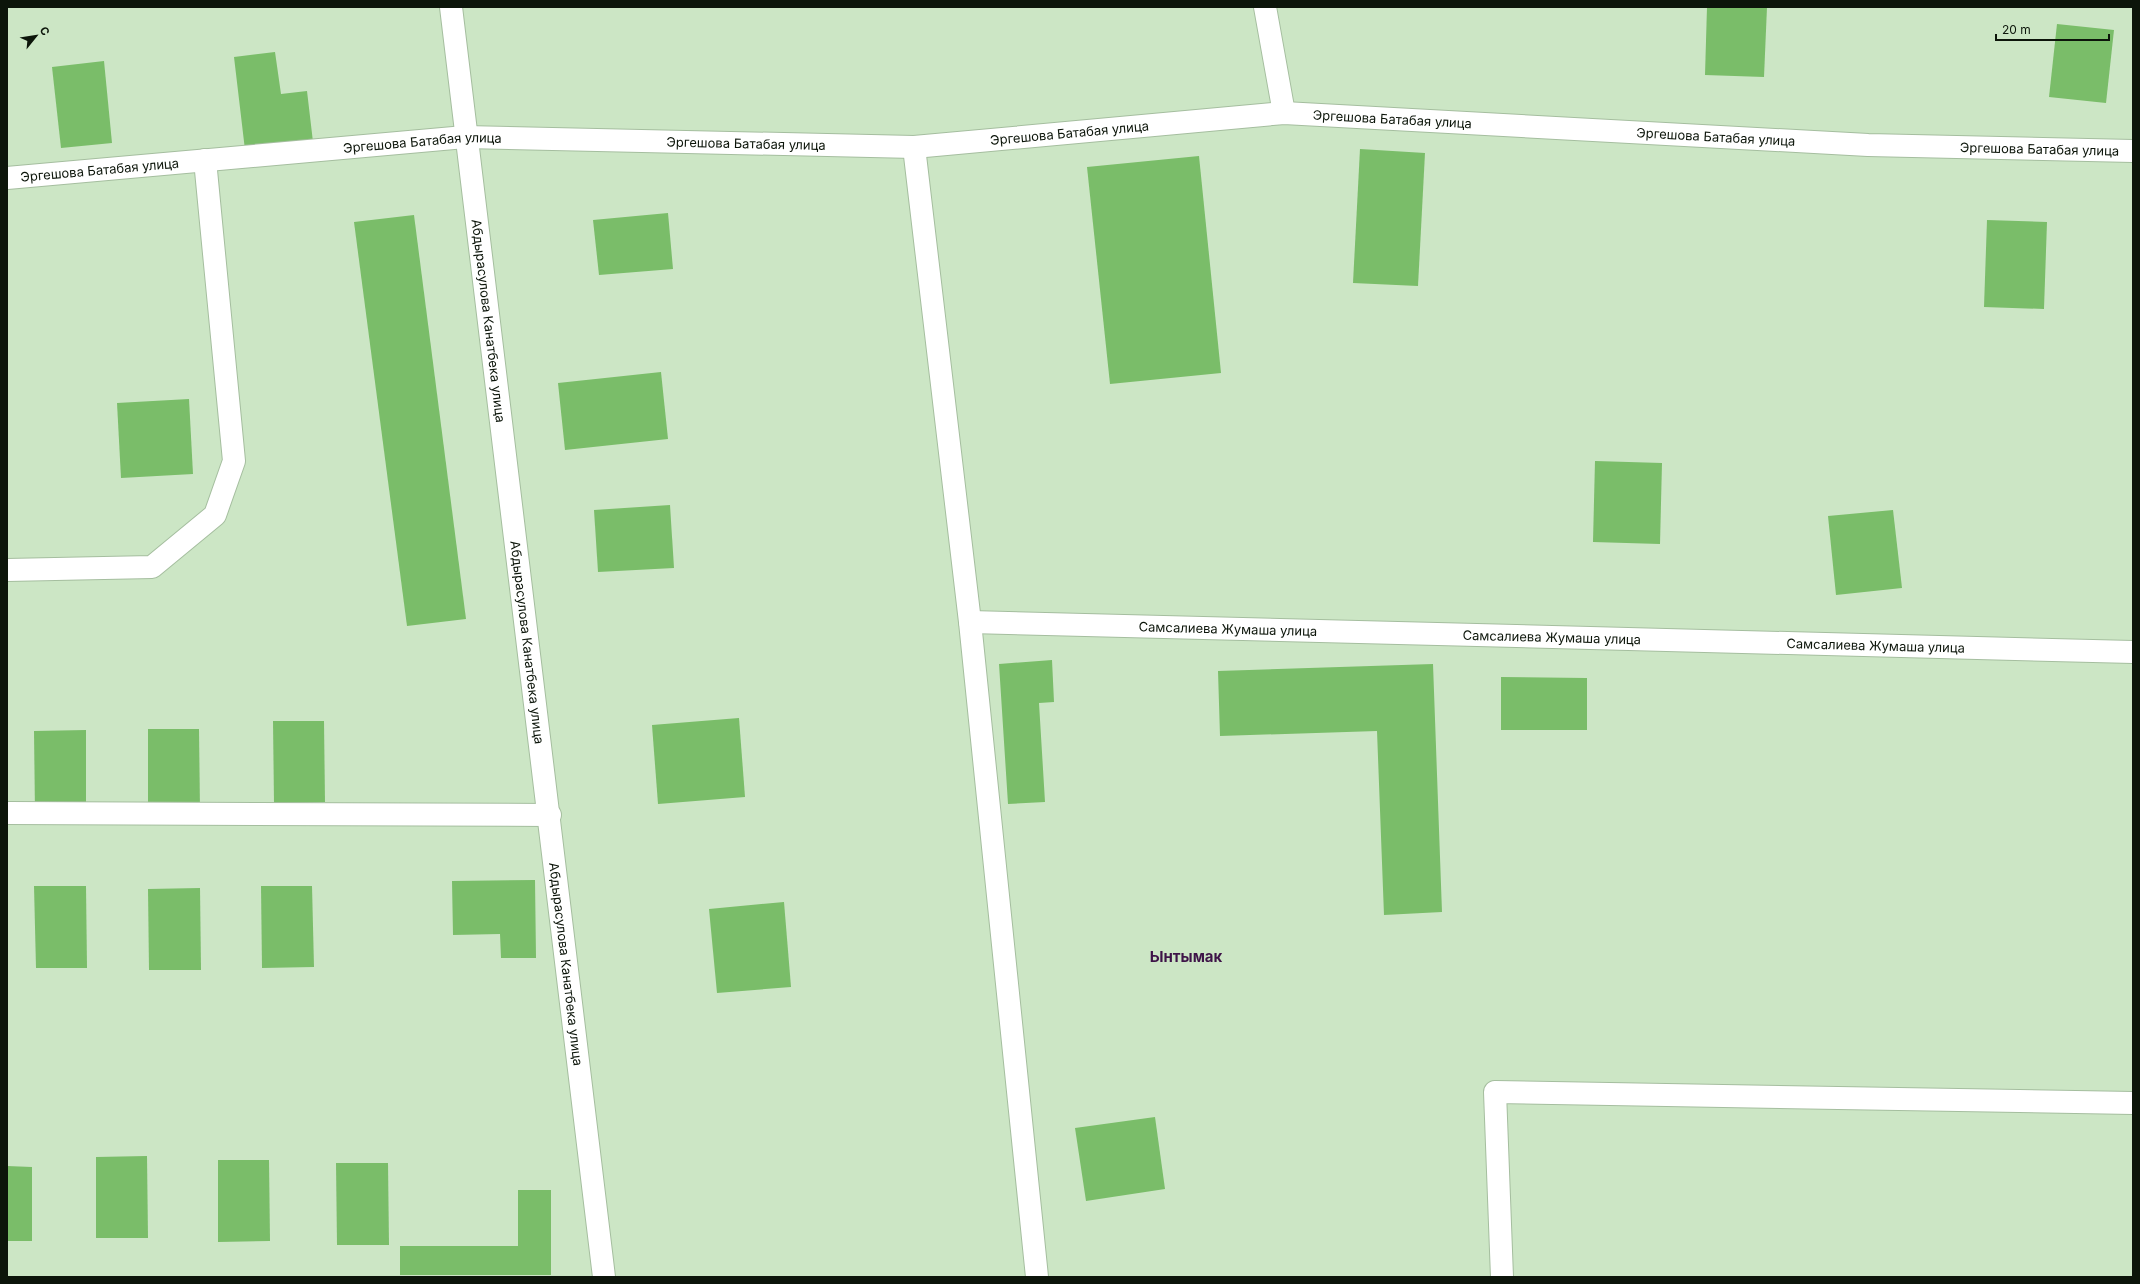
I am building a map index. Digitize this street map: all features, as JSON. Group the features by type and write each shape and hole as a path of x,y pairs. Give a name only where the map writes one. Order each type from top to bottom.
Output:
{"street":[{"name":"Абдырасулова Канатбека улица","path":"451,7 465,137 550,815 604,1277"},
{"path":"1265,7 1284,113"},
{"name":"Эргешова Батабая улица","path":"7,178 465,137 914,147 1284,113 1868,145 2133,151"},
{"path":"914,147 970,622 1037,1277"},
{"path":"7,570 152,567 214,515 234,461 205,160"},
{"name":"Самсалиева Жумаша улица","path":"970,622 2133,652"},
{"path":"7,813 550,815"},
{"path":"1502,1277 1495,1092 2133,1103"}],"building":[{"path":"1707,7 1767,7 1764,77 1705,75"},
{"path":"2057,24 2114,30 2106,103 2049,97"},
{"path":"275,52 281,94 307,91 313,142 245,150 234,57"},
{"path":"104,61 112,143 61,148 52,67"},
{"path":"1360,149 1425,153 1418,286 1353,283"},
{"path":"1199,156 1221,373 1110,384 1087,167"},
{"path":"668,213 673,269 599,275 593,220"},
{"path":"414,215 466,619 407,626 354,222"},
{"path":"1987,220 2047,222 2044,309 1984,307"},
{"path":"661,372 668,439 565,450 558,383"},
{"path":"189,399 193,474 121,478 117,403"},
{"path":"1595,461 1662,463 1660,544 1593,542"},
{"path":"670,505 674,568 598,572 594,510"},
{"path":"1893,510 1902,588 1836,595 1828,516"},
{"path":"1052,660 1054,702 1039,703 1045,802 1008,804 999,664"},
{"path":"1433,664 1442,912 1384,915 1377,731 1220,736 1218,671"},
{"path":"1501,677 1587,678 1587,730 1501,730"},
{"path":"739,718 745,797 658,804 652,725"},
{"path":"273,721 324,721 325,802 274,803"},
{"path":"148,729 199,729 200,811 148,811"},
{"path":"86,730 86,812 35,813 34,731"},
{"path":"535,880 536,958 501,958 500,934 453,935 452,881"},
{"path":"34,886 86,886 87,968 36,968"},
{"path":"261,886 312,886 314,967 262,968"},
{"path":"200,888 201,970 149,970 148,889"},
{"path":"784,902 791,987 717,993 709,909"},
{"path":"1155,1117 1165,1189 1086,1201 1075,1128"},
{"path":"147,1156 148,1238 96,1238 96,1157"},
{"path":"218,1160 269,1160 270,1241 218,1242"},
{"path":"336,1163 388,1163 389,1245 337,1245"},
{"path":"7,1166 32,1167 32,1241 7,1241"},
{"path":"518,1190 551,1190 551,1275 400,1275 400,1246 518,1246"}],"district":[{"name":"Ынтымак","path":"1186,956"}]}
